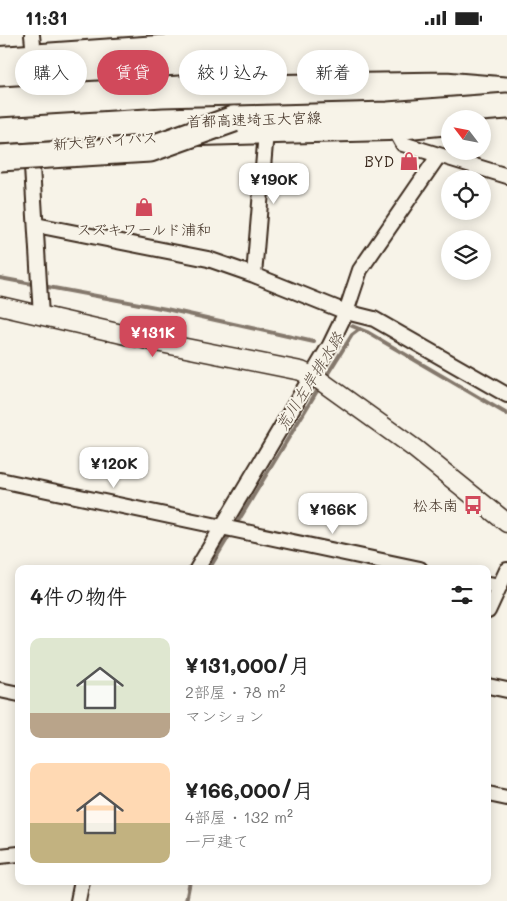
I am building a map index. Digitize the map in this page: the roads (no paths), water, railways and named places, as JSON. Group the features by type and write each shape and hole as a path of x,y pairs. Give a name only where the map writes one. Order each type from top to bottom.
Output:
{"highway":[{"path":"0,58 33,45 273,37 345,37 507,42"},
{"path":"0,73 178,63 447,58 507,63"},
{"path":"0,89 180,78 507,70"},
{"name":"首都高速埼玉大宮線","path":"0,131 234,119 388,115 507,106"},
{"path":"491,119 507,118"},
{"path":"0,158 150,149 234,119"},
{"name":"新大宮バイパス","path":"0,147 165,135 394,128 441,124"}],"street":[{"path":"394,128 403,144 507,175"},
{"path":"254,275 266,132"},
{"path":"31,145 41,316"},
{"path":"200,565 230,528 319,380 360,270 439,155"},
{"path":"36,225 208,259 254,275 345,314 374,319 507,395"},
{"path":"0,306 161,343 279,365 319,380 414,448 507,523"},
{"path":"0,480 401,565"},
{"path":"491,598 494,585 507,570"},
{"path":"491,687 507,691"},
{"path":"0,690 15,693"},
{"path":"491,795 507,798"},
{"path":"0,855 15,854"},
{"path":"78,901 81,885"}],"waterway":[{"path":"0,278 166,309 314,342"},
{"name":"荒川左岸排水路","path":"352,326 367,332 507,414"},
{"name":"荒川左岸排水路","path":"325,378 352,335 360,329"},
{"name":"荒川左岸排水路","path":"211,565 320,386"},
{"path":"186,901 189,885"}],"place":[{"name":"BYD","path":"409,161"},
{"name":"スズキワールド浦和","path":"144,207"},
{"name":"松本南","path":"473,505"}]}
